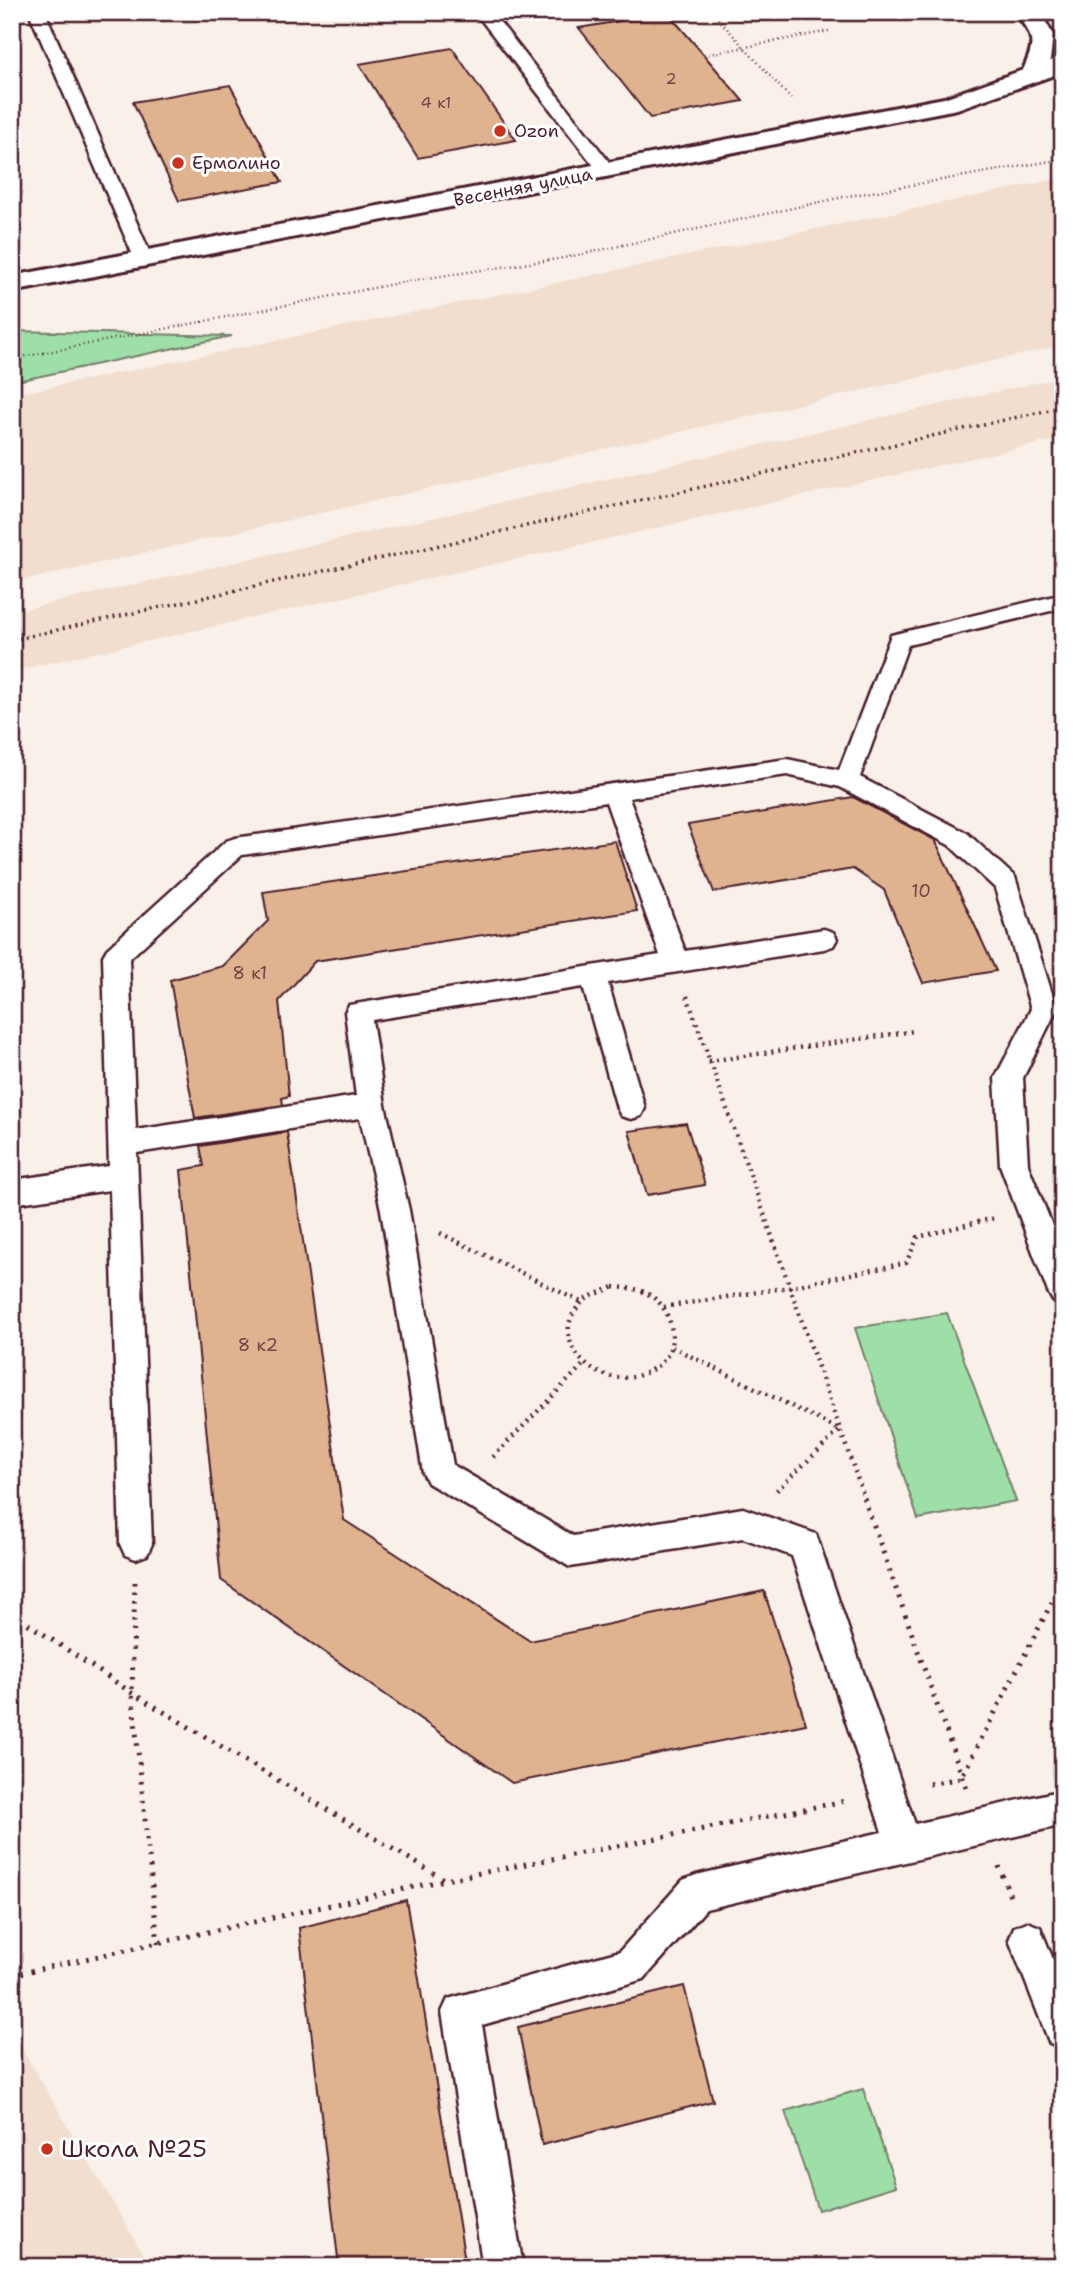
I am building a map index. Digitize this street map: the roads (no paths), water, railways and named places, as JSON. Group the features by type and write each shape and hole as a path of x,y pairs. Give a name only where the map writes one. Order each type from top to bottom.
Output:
{"street":[{"path":"1026,12 1041,32 1044,54 1031,77"},
{"name":"Весенняя улица","path":"12,284 949,104 1063,64"}],"lane":[{"path":"37,12 144,260"},
{"path":"483,12 607,171"},
{"path":"847,780 899,640 1063,600"},
{"path":"136,1544 116,956 235,847 787,767 847,780 958,839 1006,884 1053,1007 1009,1078 1014,1166 1063,1292"},
{"path":"615,792 676,962"},
{"path":"824,939 358,1012 371,1105 395,1210 439,1473 570,1552 743,1523 805,1545 904,1844"},
{"path":"593,975 631,1108"},
{"path":"123,1144 371,1105"},
{"path":"12,1192 124,1176"},
{"path":"503,2267 461,2012 631,1966 696,1893 1063,1807"},
{"path":"1027,1940 1063,2031"}],"place":[{"name":"Ozon","path":"500,131"},
{"name":"Ермолино","path":"178,163"},
{"name":"Школа №25","path":"47,2149"}]}
